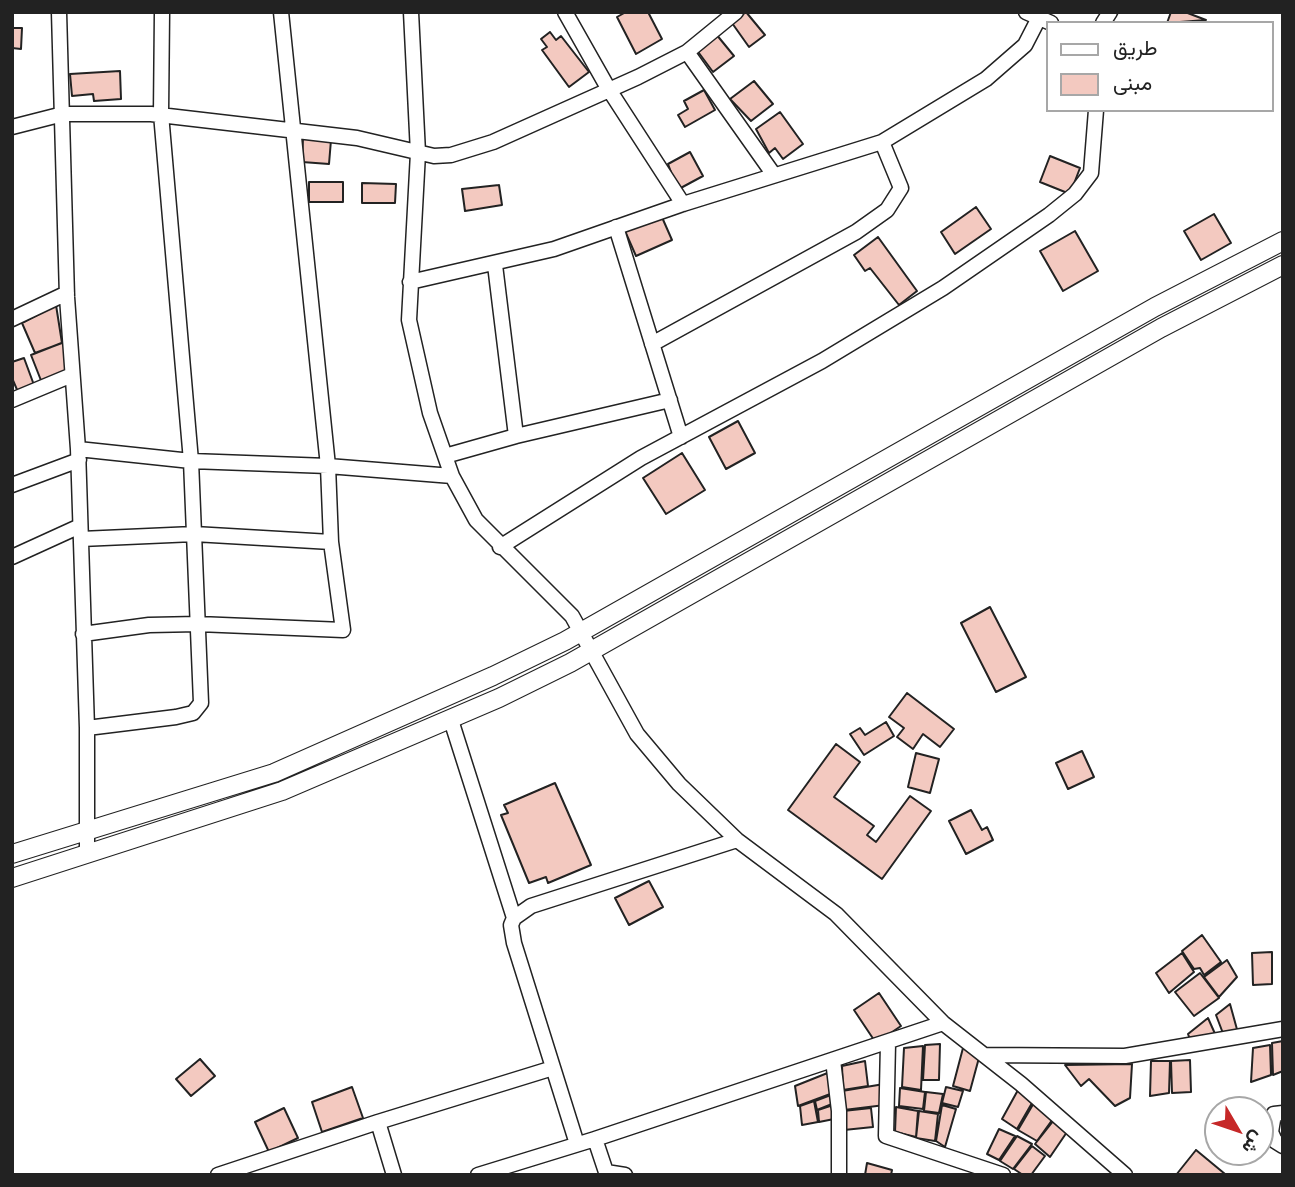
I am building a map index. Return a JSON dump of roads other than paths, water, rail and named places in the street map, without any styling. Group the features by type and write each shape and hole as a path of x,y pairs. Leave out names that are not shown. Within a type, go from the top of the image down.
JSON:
{"street":[{"path":"59,12 67,293 78,454 87,728 87,854"},
{"path":"87,728 150,722 198,709 202,696 191,461 161,114 162,12"},
{"path":"83,634 149,625 198,624 343,630 331,542 328,466 291,130 281,12"},
{"path":"411,12 418,153 410,320 417,362 445,456 452,477 476,520 500,547 553,594 581,632 637,734 679,784 737,840 836,914 943,1023 1125,1175"},
{"path":"565,12 608,88 683,204"},
{"path":"12,127 63,114 161,114 357,138 418,153 451,156 638,77 687,52 736,12"},
{"path":"410,282 495,265 882,142 986,79 1025,45 1040,16"},
{"path":"687,52 774,175"},
{"path":"500,547 641,458 822,361 943,288 1076,194 1091,173 1096,112"},
{"path":"652,344 856,232 887,210 901,188 882,142"},
{"path":"616,227 681,437"},
{"path":"12,854 274,773 421,709 581,632 1155,307 1283,240"},
{"path":"495,265 516,436"},
{"path":"12,878 282,791 451,720 591,651 1161,328 1283,265"},
{"path":"12,318 67,293"},
{"path":"12,400 72,374"},
{"path":"445,456 516,436 670,400"},
{"path":"12,485 78,454 328,466 452,477"},
{"path":"12,557 80,533 194,534 331,542"},
{"path":"451,720 514,918"},
{"path":"577,1144 514,943 511,925 514,918 531,905 737,840"},
{"path":"478,1175 595,1139 943,1023"},
{"path":"984,1055 1125,1056 1283,1029"},
{"path":"888,1043 886,1136 1003,1175"},
{"path":"833,1060 839,1111 839,1175"},
{"path":"218,1175 553,1068"},
{"path":"1283,1113 1274,1114 1271,1132 1275,1141 1283,1146"},
{"path":"378,1122 394,1175"},
{"path":"595,1139 607,1174 625,1175"},
{"path":"526,1159 528,1175"}]}
